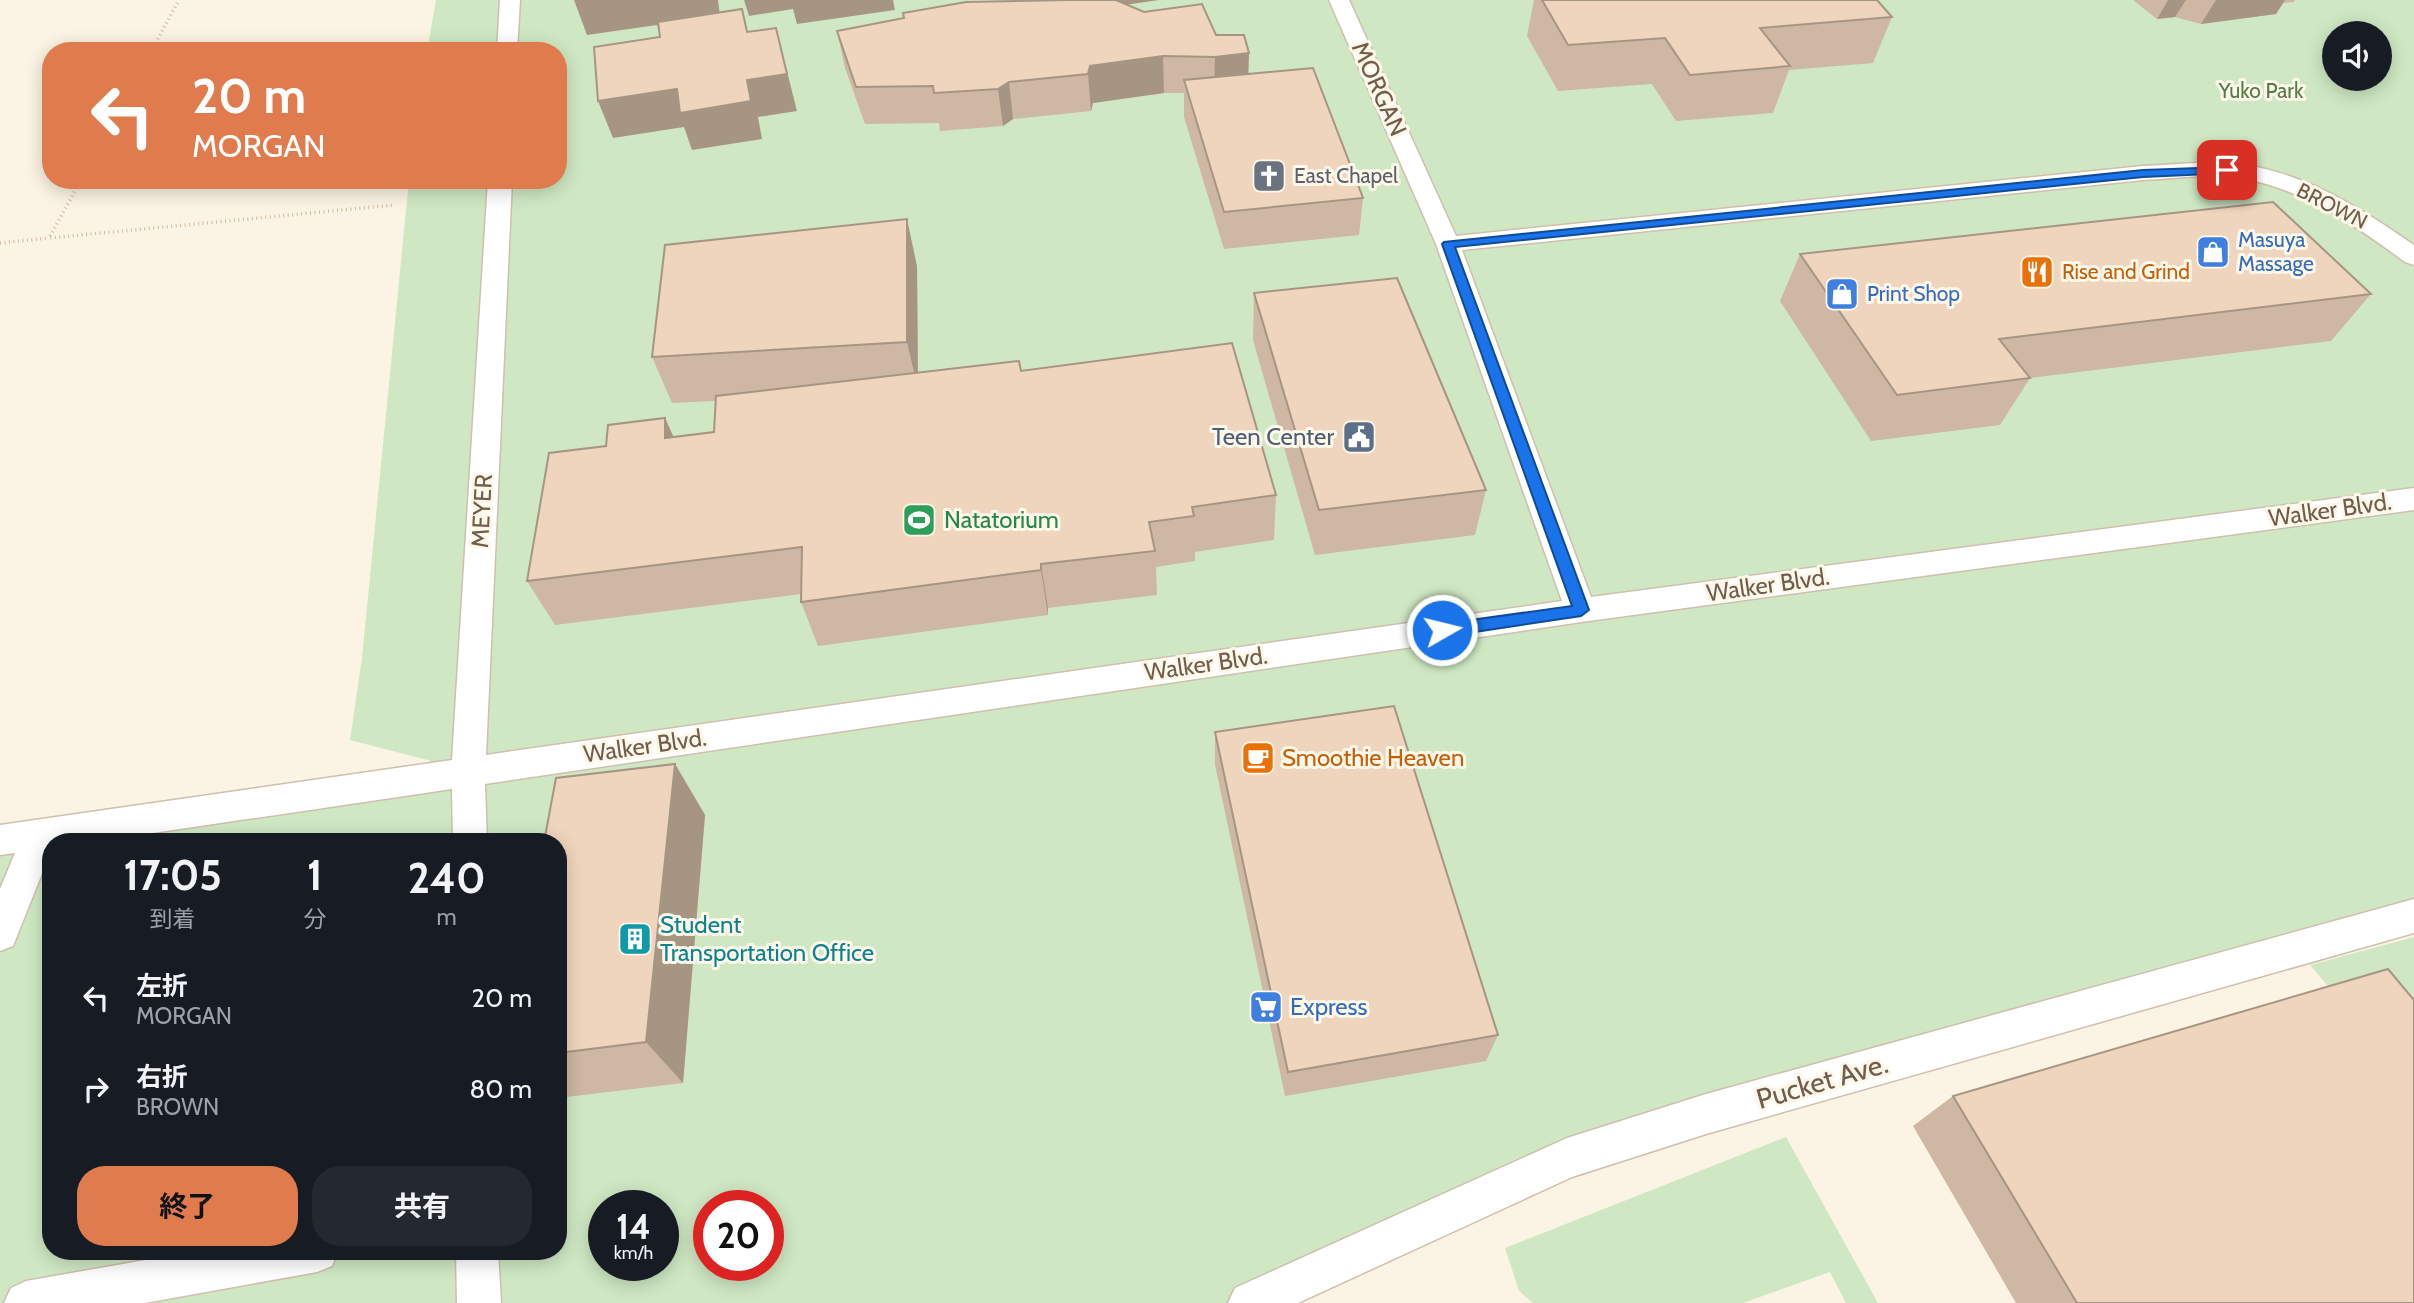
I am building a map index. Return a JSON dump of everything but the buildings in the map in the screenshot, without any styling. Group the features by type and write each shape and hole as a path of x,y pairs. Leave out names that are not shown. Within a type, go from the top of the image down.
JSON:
{"lane":[{"path":"508,42 510,0"},
{"name":"MORGAN","path":"1339,0 1448,244 1581,610"},
{"name":"BROWN","path":"1448,244 2143,173 2227,170 2263,175 2312,191 2367,222 2414,257"},
{"name":"MEYER","path":"470,833 468,771 500,189"},
{"name":"Walker Blvd.","path":"47,833 1581,610 2414,499"},
{"path":"0,934 40,834"},
{"name":"Walker Blvd.","path":"0,839 40,834"},
{"name":"Pucket Ave.","path":"1250,1303 1567,1158 1706,1114 2414,916"},
{"path":"26,1303 267,1260"},
{"path":"477,1260 479,1303"}],"path":[{"path":"156,42 179,0"},
{"path":"49,239 76,189"},
{"path":"0,243 394,205"}],"green space":[{"name":"Yuko Park","path":"436,0 2414,0 2414,932 2166,985 1515,1197 1285,1303 0,1303 0,839 466,770 350,740 362,658 408,189 567,189 567,42 429,42"},
{"path":"2414,937 2414,1086 2310,965"},
{"path":"1786,1137 1878,1303 1846,1303 1830,1272 1743,1303 1533,1303 1519,1291 1505,1248"}],"place":[{"name":"East Chapel","path":"1269,176"},
{"name":"Masuya Massage","path":"2213,252"},
{"name":"Rise and Grind","path":"2037,272"},
{"name":"Print Shop","path":"1842,294"},
{"name":"Teen Center","path":"1359,437"},
{"name":"Natatorium","path":"919,520"},
{"name":"Smoothie Heaven","path":"1258,758"},
{"name":"Student Transportation Office","path":"635,939"},
{"name":"Express","path":"1266,1007"}],"route":[{"path":"1442,630 1581,610 1448,244 2143,173 2227,170"}]}
